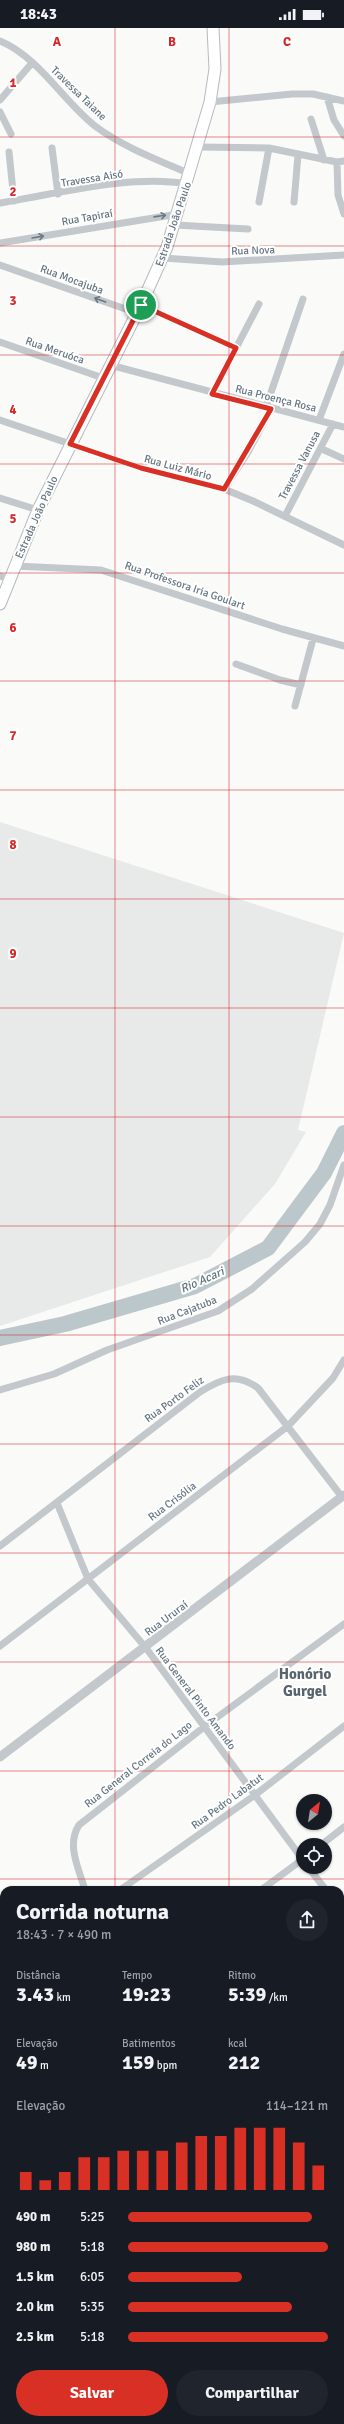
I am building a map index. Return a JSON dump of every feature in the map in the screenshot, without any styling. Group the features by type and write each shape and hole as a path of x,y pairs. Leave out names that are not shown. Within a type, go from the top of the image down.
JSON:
{"main road":[{"name":"Estrada João Paulo","path":"0,604 5,577 15,566 38,510 163,258 189,179 210,102 215,69 213,28"}],"street":[{"name":"Travessa Taiane","path":"0,41 9,45 48,77 95,126 134,150 189,179"},
{"path":"0,100 32,63"},
{"path":"210,102 292,94 327,97 344,101"},
{"path":"327,97 334,120 344,136"},
{"path":"0,112 11,134"},
{"path":"311,119 324,160"},
{"path":"198,147 269,148 298,155 340,162 338,195 344,214"},
{"path":"52,148 58,194"},
{"path":"259,202 269,148"},
{"path":"9,152 14,201"},
{"path":"294,202 298,155"},
{"name":"Travessa Aisó","path":"0,203 151,181 189,179"},
{"name":"Rua Tapiraí","path":"0,243 178,214"},
{"path":"175,225 248,229"},
{"name":"Rua Nova","path":"163,258 222,262 344,255"},
{"name":"Rua Mocajuba","path":"0,265 139,309 236,348"},
{"path":"224,489 268,408 303,299"},
{"path":"212,394 259,304"},
{"name":"Rua Meruóca","path":"0,342 103,378"},
{"path":"318,420 344,354"},
{"name":"Rua Proença Rosa","path":"110,365 212,394 344,427"},
{"name":"Rua Luiz Mário","path":"0,420 141,468 224,489 344,545"},
{"name":"Travessa Vanusa","path":"284,516 322,449 333,424"},
{"path":"322,449 344,459"},
{"path":"0,498 38,510"},
{"name":"Rua Professora Iria Goulart","path":"15,566 101,570 313,639 344,646"},
{"path":"295,706 313,639"},
{"path":"236,664 280,680 301,685"},
{"name":"Rua Cajatuba","path":"0,1390 54,1374 107,1350 168,1330 224,1307 252,1289 305,1242 320,1224 341,1185 344,1165"},
{"name":"Rua Crisólia","path":"0,1646 288,1426 333,1378 344,1360"},
{"name":"Rua Porto Feliz","path":"0,1546 200,1392 227,1379 244,1379 258,1388 343,1497"},
{"name":"Rua Ururaí","path":"0,1757 146,1648 343,1497"},
{"name":"Rua General Pinto Amando","path":"57,1503 88,1579 146,1648 296,1850"},
{"name":"Rua General Correia do Lago","path":"84,1886 73,1845 74,1833 79,1825 204,1727 344,1624"},
{"name":"Rua Pedro Labatut","path":"126,1886 255,1795 344,1726"},
{"path":"330,1838 344,1827"},
{"path":"266,1886 296,1864"},
{"path":"313,1874 323,1886"}],"shaded area":[{"path":"0,822 344,933 298,1130 306,1132 275,1184 210,1257 0,1326"}],"waterway":[{"name":"Rio Acari","path":"0,1338 65,1324 195,1286 268,1248 324,1173 344,1133"}],"district":[{"name":"Honório Gurgel","path":"305,1682"}],"route":[{"path":"141,305 236,348 212,394 271,409 248,452 224,489 116,461 70,444 141,305"}]}
